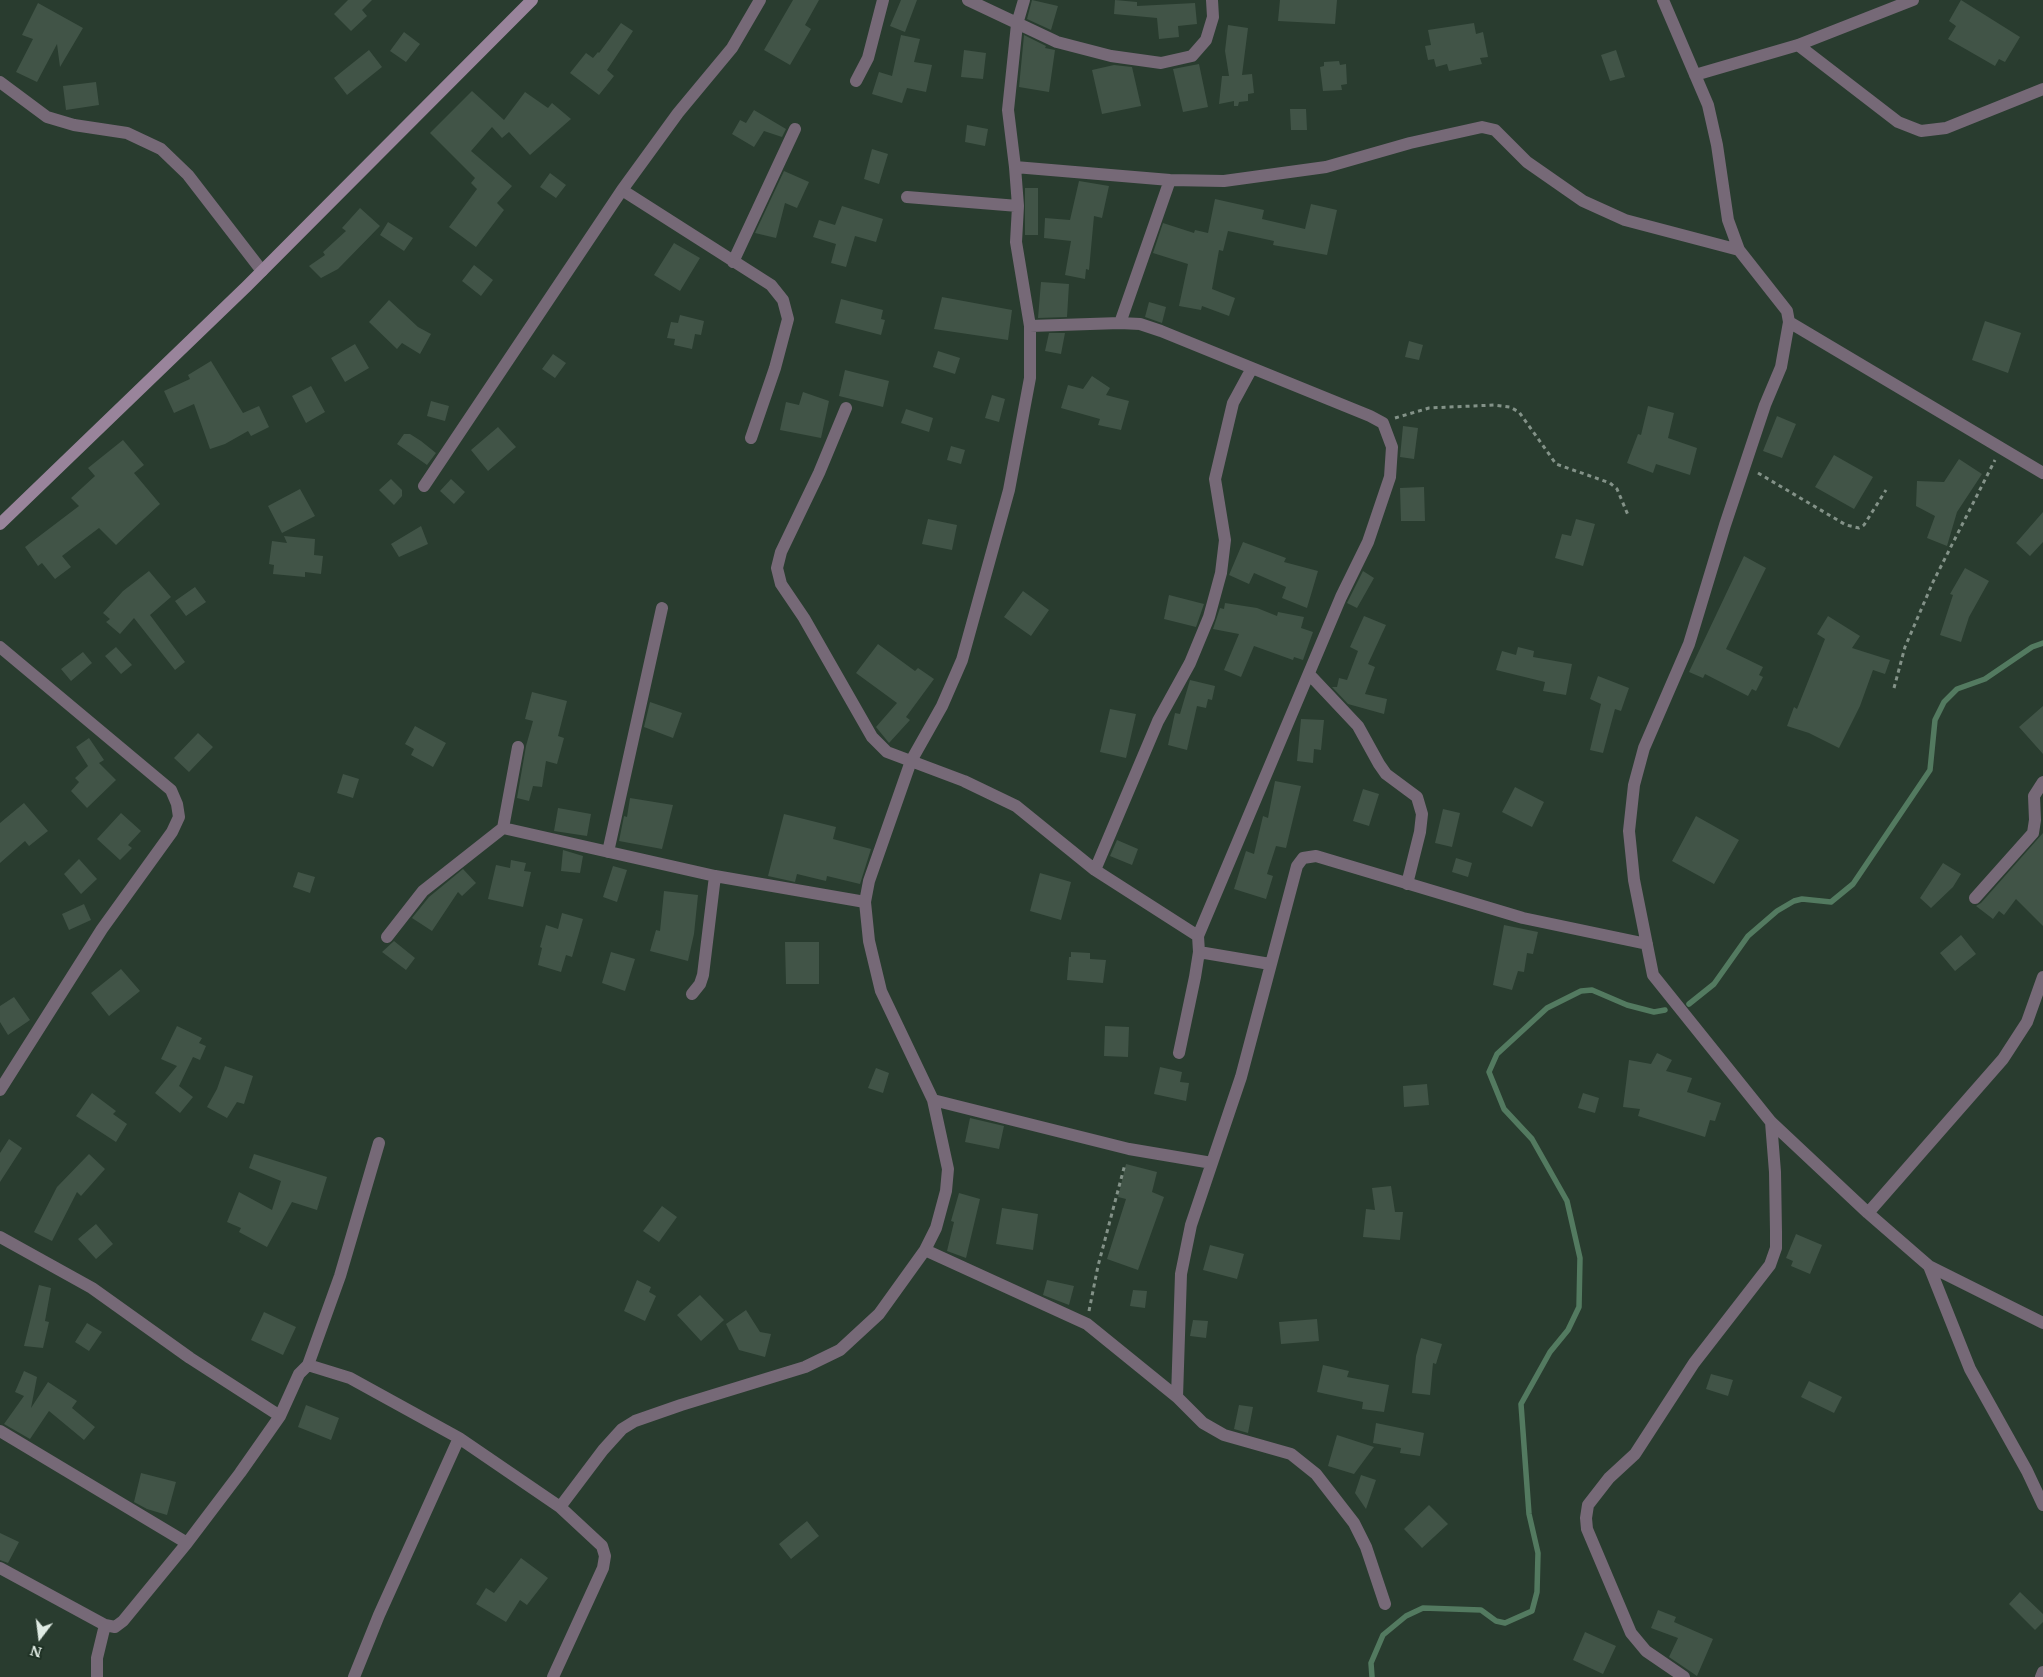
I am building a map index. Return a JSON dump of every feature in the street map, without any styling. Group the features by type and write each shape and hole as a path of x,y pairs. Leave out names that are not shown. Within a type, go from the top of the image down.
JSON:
{"street":[{"path":"0,524 262,270 532,0"},
{"path":"424,486 622,190 678,113 732,48 760,0"},
{"path":"856,81 868,58 883,0"},
{"path":"968,0 1057,42 1111,56 1161,63 1192,56 1206,40 1213,17 1212,0"},
{"path":"560,1507 622,1429 635,1421 681,1404 805,1367 840,1350 879,1314 925,1250 938,1218 946,1190 948,1169 933,1100 881,991 868,941 865,902 869,881 911,761 942,706 962,660 1009,490 1030,378 1030,326 1016,242 1018,206 1008,110 1017,24 1024,0"},
{"path":"1663,0 1708,105 1717,145 1728,220 1739,250 1787,311 1789,322 1781,367 1745,465 1689,644 1644,748 1634,785 1629,831 1634,880 1653,975 1771,1122 1868,1214 1929,1266 2043,1322"},
{"path":"1696,74 1798,46 1912,0"},
{"path":"1798,46 1898,122 1921,131 1946,128 2043,89"},
{"path":"0,82 47,116 74,125 127,133 161,149 188,175 262,270"},
{"path":"1015,167 1170,180 1224,181 1326,167 1410,143 1482,127 1495,130 1527,162 1583,201 1625,220 1739,250"},
{"path":"733,262 796,129"},
{"path":"1120,323 1170,180"},
{"path":"622,190 771,285 784,300 788,319 775,368 751,438"},
{"path":"907,197 1018,206"},
{"path":"1789,322 2043,473"},
{"path":"1030,326 1120,323 1140,324 1161,331 1383,423 1392,447 1390,477 1368,542 1341,597 1198,936 1199,952 1180,1053"},
{"path":"1095,870 1158,721 1190,663 1209,617 1221,573 1225,540 1216,479 1233,403 1252,368"},
{"path":"846,408 820,473 781,552 777,568 781,584 804,618 872,736 887,752 964,781 1016,806 1095,870 1198,936"},
{"path":"608,852 662,608"},
{"path":"0,648 171,790 177,804 179,816 172,832 92,944 0,1090"},
{"path":"1309,674 1358,726 1386,774 1417,797 1422,814 1407,884"},
{"path":"387,937 423,890 502,828 518,747"},
{"path":"1975,898 2033,833 2035,820 2034,796 2043,782"},
{"path":"502,828 715,876 865,902"},
{"path":"1177,1397 1181,1274 1191,1225 1240,1077 1297,866 1303,858 1316,856 1524,918 1647,944"},
{"path":"692,994 700,984 703,975 715,876"},
{"path":"1199,952 1270,964"},
{"path":"1868,1214 2003,1059 2027,1022 2043,977"},
{"path":"933,1100 1129,1149 1212,1163"},
{"path":"1684,1677 1646,1651 1631,1633 1587,1529 1586,1518 1588,1506 1609,1478 1635,1454 1694,1362 1770,1265 1776,1248 1775,1172 1771,1122"},
{"path":"0,1568 105,1625 115,1627 123,1621 187,1543 280,1416 299,1374 308,1365 340,1276 379,1142"},
{"path":"0,1237 92,1288 190,1358 280,1416"},
{"path":"925,1250 1087,1324 1177,1397 1203,1423 1224,1435 1292,1454 1316,1474 1354,1523 1366,1547 1385,1604"},
{"path":"1929,1266 1970,1368 2027,1471 2043,1505"},
{"path":"308,1365 350,1378 459,1438 560,1507 602,1546 604,1556 603,1568 553,1677"},
{"path":"0,1431 187,1543"},
{"path":"354,1677 379,1615 459,1438"},
{"path":"97,1677 97,1658 105,1625"},
{"path":"2042,1677 2043,1672"}],"path":[{"path":"1383,423 1403,414 1429,408 1494,405 1510,407 1519,412 1556,464 1610,483 1617,489 1628,514"},
{"path":"1894,688 1905,647 1933,582 2000,448"},
{"path":"1745,465 1853,527 1859,528 1864,525 1886,490"},
{"path":"1087,1324 1098,1266 1129,1149"}],"building":[{"path":"348,0 372,0 362,10 367,16 351,31 334,14"},
{"path":"793,0 819,0 805,25 811,29 790,65 764,50"},
{"path":"901,0 917,0 905,32 890,26"},
{"path":"1032,0 1058,6 1051,30 1027,19"},
{"path":"1115,0 1137,2 1137,6 1195,3 1197,24 1178,26 1179,37 1159,39 1157,18 1114,14"},
{"path":"1280,0 1337,0 1335,24 1278,21"},
{"path":"1961,0 2020,37 2005,62 1999,59 1995,66 1948,39 1956,26 1949,21"},
{"path":"38,3 83,28 60,67 57,44 37,82 16,72 33,39 22,35"},
{"path":"621,23 633,31 607,70 614,76 599,95 570,73 586,53 593,58 599,53"},
{"path":"1474,23 1476,34 1483,32 1488,57 1480,58 1482,64 1449,71 1447,64 1436,67 1434,59 1428,60 1425,46 1431,45 1428,30"},
{"path":"1228,25 1248,28 1242,75 1252,74 1254,93 1248,94 1248,101 1239,102 1238,106 1234,106 1234,101 1219,104 1222,76 1229,76 1225,51"},
{"path":"404,32 420,44 406,62 390,51"},
{"path":"901,35 920,39 914,62 932,65 926,92 907,88 902,103 872,94 879,72 892,76"},
{"path":"1024,35 1046,46 1045,48 1055,50 1049,92 1019,87"},
{"path":"369,50 382,67 347,95 334,78"},
{"path":"964,50 986,53 983,79 961,77"},
{"path":"1616,50 1625,77 1610,81 1601,55"},
{"path":"1339,61 1340,65 1346,64 1347,84 1341,85 1342,90 1323,91 1320,67 1324,66 1324,62"},
{"path":"1199,64 1208,107 1183,112 1173,69"},
{"path":"1114,65 1132,67 1141,106 1102,114 1092,70"},
{"path":"96,82 99,105 66,110 63,86"},
{"path":"472,91 504,120 525,92 548,108 552,103 571,119 530,155 509,132 502,138 492,127 471,151 512,186 497,203 504,210 476,247 449,227 477,189 471,183 475,178 430,133"},
{"path":"1290,109 1306,109 1307,130 1291,130"},
{"path":"754,110 786,129 782,137 764,131 754,147 732,134 740,120 746,123"},
{"path":"967,125 988,129 985,146 965,142"},
{"path":"872,149 888,154 879,184 864,179"},
{"path":"784,171 809,182 797,208 785,203 776,238 755,233"},
{"path":"550,173 566,185 556,198 540,187"},
{"path":"1079,181 1109,186 1102,218 1094,216 1089,270 1086,269 1085,279 1065,275 1071,241 1044,238 1045,218 1070,220"},
{"path":"1025,188 1038,188 1038,235 1025,235"},
{"path":"1215,199 1264,210 1262,219 1305,229 1311,204 1337,210 1327,255 1273,245 1274,241 1228,231 1223,251 1219,250 1212,289 1235,298 1229,316 1202,306 1201,310 1179,306 1188,264 1153,253 1163,223 1194,233 1195,230 1208,233"},
{"path":"842,206 883,219 876,242 855,236 846,267 831,263 836,244 813,237 819,220 835,225"},
{"path":"360,208 380,226 338,269 321,278 309,266 325,255 323,252 346,231 342,228"},
{"path":"388,222 413,238 404,251 380,235"},
{"path":"674,243 700,258 680,291 654,275"},
{"path":"474,265 493,280 481,296 462,281"},
{"path":"1041,282 1069,284 1067,317 1038,318"},
{"path":"942,297 1012,310 1008,340 934,329"},
{"path":"841,299 883,310 881,319 885,320 881,335 835,323"},
{"path":"389,300 418,327 431,334 420,354 402,343 397,349 369,322"},
{"path":"1149,302 1166,307 1162,323 1145,317"},
{"path":"680,315 704,321 701,335 695,334 692,349 674,345 675,339 667,338 671,322 678,323"},
{"path":"1985,321 2021,333 2008,373 1972,360"},
{"path":"1049,333 1065,333 1061,354 1045,351"},
{"path":"1409,341 1423,345 1419,360 1405,357"},
{"path":"355,344 369,368 345,382 331,358"},
{"path":"938,351 960,358 955,374 933,367"},
{"path":"553,354 566,363 555,378 542,369"},
{"path":"211,361 243,413 259,406 269,427 251,436 248,431 225,444 210,449 194,404 174,413 164,391 190,379 188,375"},
{"path":"845,370 889,381 883,407 839,396"},
{"path":"1092,376 1110,388 1106,395 1129,401 1121,430 1098,425 1100,419 1061,408 1068,385 1083,389"},
{"path":"311,386 325,412 306,423 292,396"},
{"path":"803,392 829,401 821,438 780,430 786,402 799,405"},
{"path":"992,395 1005,399 999,422 985,418"},
{"path":"431,401 449,406 445,421 427,416"},
{"path":"1648,406 1674,413 1668,438 1697,448 1690,475 1656,464 1653,473 1627,463 1638,434 1641,435"},
{"path":"906,409 933,418 929,432 901,423"},
{"path":"1777,416 1796,424 1782,458 1763,451"},
{"path":"1403,426 1418,428 1414,459 1400,457"},
{"path":"498,427 516,447 488,471 471,450"},
{"path":"404,434 410,434 436,453 427,465 397,444"},
{"path":"123,440 144,465 134,473 160,504 116,545 99,528 62,556 71,567 55,579 42,563 38,566 25,547 79,506 71,498 95,476 88,468"},
{"path":"951,446 965,450 961,464 947,460"},
{"path":"1834,455 1873,477 1854,509 1815,487"},
{"path":"1959,459 1982,474 1957,512 1947,546 1927,538 1935,516 1916,506 1917,481 1944,482"},
{"path":"391,479 402,490 402,496 394,505 379,490"},
{"path":"451,479 465,492 454,504 440,491"},
{"path":"1424,487 1425,521 1401,521 1400,488"},
{"path":"300,489 315,516 282,533 268,506"},
{"path":"2043,512 2043,542 2030,556 2016,543"},
{"path":"928,519 957,525 952,550 922,544"},
{"path":"1576,519 1595,524 1583,566 1555,558 1562,534 1571,536"},
{"path":"421,526 428,544 399,557 391,544"},
{"path":"284,536 315,539 314,555 323,556 321,574 305,572 305,577 273,574 274,565 269,564 272,541 287,543"},
{"path":"1243,542 1286,558 1284,562 1318,571 1307,608 1282,598 1286,587 1254,573 1249,584 1229,575"},
{"path":"1744,556 1766,568 1726,649 1763,667 1759,675 1763,677 1756,691 1752,689 1748,696 1705,674 1703,678 1689,672"},
{"path":"1965,568 1989,581 1969,617 1961,642 1940,635 1953,595 1950,594"},
{"path":"149,571 171,597 150,615 185,662 175,670 134,618 120,634 106,622 110,619 103,613 123,591"},
{"path":"1363,571 1374,578 1357,608 1347,603"},
{"path":"195,587 206,602 186,616 175,601"},
{"path":"1023,591 1049,610 1031,636 1004,617"},
{"path":"1169,595 1204,604 1196,627 1164,619"},
{"path":"1225,603 1257,608 1277,616 1278,612 1304,617 1301,628 1313,632 1303,660 1294,657 1293,660 1254,646 1241,677 1224,670 1239,634 1213,629 1220,608 1224,609"},
{"path":"1364,616 1386,625 1368,664 1375,667 1365,694 1387,699 1384,714 1348,704 1332,687 1337,687 1339,678 1347,680 1358,651 1350,647"},
{"path":"1828,616 1860,636 1852,648 1890,660 1885,674 1873,670 1860,706 1839,748 1809,733 1787,726 1794,707 1797,709 1825,639 1817,634"},
{"path":"878,644 915,671 918,668 934,679 906,717 910,720 889,743 876,727 897,703 856,673"},
{"path":"116,647 132,665 121,674 105,656"},
{"path":"1518,647 1534,651 1533,657 1572,664 1566,695 1543,691 1545,682 1496,670 1502,651 1516,655"},
{"path":"83,652 92,663 71,681 61,669"},
{"path":"1598,676 1629,688 1621,711 1615,709 1603,753 1590,750 1601,704 1590,699"},
{"path":"1190,680 1215,686 1212,700 1208,699 1206,708 1197,706 1187,750 1168,745 1175,713 1180,714"},
{"path":"532,692 567,701 558,736 564,738 557,764 546,761 542,787 533,786 529,801 517,798 526,746 533,721 525,719"},
{"path":"650,702 682,713 673,738 644,727"},
{"path":"2043,706 2043,754 2019,727"},
{"path":"1110,709 1136,714 1126,758 1100,752"},
{"path":"1301,719 1324,720 1321,750 1314,749 1313,763 1297,761"},
{"path":"415,726 446,743 433,767 411,755 414,749 405,744"},
{"path":"198,733 213,747 189,772 174,758"},
{"path":"89,738 104,760 99,763 116,780 87,808 71,791 79,782 75,778 88,766 76,747"},
{"path":"343,774 359,779 353,798 337,793"},
{"path":"1275,781 1301,786 1286,848 1276,846 1267,874 1273,876 1266,899 1234,889 1246,851 1254,854 1263,816 1268,818"},
{"path":"1515,787 1544,802 1532,827 1502,812"},
{"path":"1363,789 1379,794 1369,826 1353,821"},
{"path":"630,798 673,805 662,849 619,841 624,816 627,817"},
{"path":"24,803 48,831 29,846 25,841 0,863 0,823"},
{"path":"558,808 591,814 587,836 554,831"},
{"path":"1443,809 1460,813 1452,847 1435,843"},
{"path":"121,813 141,831 128,845 132,848 120,860 97,839"},
{"path":"784,814 836,827 833,839 871,849 860,884 827,876 826,881 797,874 795,882 768,876"},
{"path":"1696,816 1739,840 1714,884 1672,861"},
{"path":"2043,833 2043,926 2016,899 2004,915 1999,911 1993,919 1976,906 1981,903"},
{"path":"1117,840 1138,849 1132,865 1110,856"},
{"path":"563,850 583,856 580,873 561,871"},
{"path":"1456,858 1472,863 1468,877 1452,872"},
{"path":"79,859 97,879 81,894 64,874"},
{"path":"511,860 526,863 524,871 531,872 523,907 488,899 496,865 510,868"},
{"path":"1943,863 1961,874 1953,887 1931,908 1920,898"},
{"path":"613,866 627,870 617,902 603,897"},
{"path":"463,869 476,883 462,896 458,892 432,931 412,918 429,897"},
{"path":"298,872 315,877 310,893 293,887"},
{"path":"1040,873 1071,882 1061,920 1030,911"},
{"path":"664,891 698,895 694,934 688,961 650,951 656,930 660,931"},
{"path":"84,904 91,920 69,930 62,914"},
{"path":"562,913 583,919 572,957 566,955 561,972 538,965 542,948 540,947 546,925 558,929"},
{"path":"1504,925 1538,932 1533,954 1527,953 1524,972 1518,971 1512,990 1493,985"},
{"path":"1961,935 1976,954 1955,971 1940,953"},
{"path":"394,941 415,958 406,970 382,952"},
{"path":"785,942 819,942 819,984 786,984"},
{"path":"611,952 635,959 625,991 602,983"},
{"path":"1071,952 1090,953 1090,959 1106,960 1103,983 1067,980"},
{"path":"121,969 140,991 109,1016 91,993"},
{"path":"14,997 30,1020 8,1035 0,1022 0,1006"},
{"path":"177,1026 202,1038 199,1043 206,1046 200,1060 193,1057 179,1086 193,1097 180,1113 155,1093 177,1066 161,1059"},
{"path":"1105,1026 1129,1027 1128,1057 1104,1056"},
{"path":"1657,1053 1672,1060 1666,1071 1692,1078 1687,1092 1721,1103 1715,1121 1710,1120 1705,1137 1638,1116 1640,1109 1623,1107 1629,1060 1651,1064"},
{"path":"225,1066 253,1076 244,1104 237,1102 227,1118 207,1107 217,1089"},
{"path":"1160,1067 1182,1072 1180,1082 1189,1083 1186,1101 1154,1094"},
{"path":"876,1068 889,1073 883,1093 868,1088"},
{"path":"1427,1084 1429,1105 1404,1107 1403,1086"},
{"path":"92,1093 116,1111 113,1114 127,1124 116,1142 76,1116"},
{"path":"1583,1093 1599,1098 1595,1113 1578,1108"},
{"path":"970,1118 1004,1126 999,1149 965,1142"},
{"path":"9,1139 22,1148 0,1182 0,1153"},
{"path":"89,1154 105,1169 81,1196 77,1192 52,1241 34,1232 57,1187"},
{"path":"254,1154 327,1177 317,1210 292,1202 267,1247 239,1232 241,1228 227,1222 239,1192 272,1210 281,1181 249,1168"},
{"path":"1126,1164 1157,1172 1152,1192 1164,1197 1138,1270 1107,1259 1126,1199 1118,1197"},
{"path":"1391,1186 1395,1212 1403,1212 1400,1240 1363,1237 1366,1209 1375,1210 1372,1188"},
{"path":"959,1193 980,1199 966,1258 947,1251 954,1222 951,1221"},
{"path":"662,1206 677,1217 659,1242 643,1231"},
{"path":"1002,1208 1038,1214 1033,1250 996,1244"},
{"path":"96,1224 113,1244 96,1259 78,1239"},
{"path":"1796,1234 1822,1245 1810,1274 1791,1266 1793,1261 1786,1258"},
{"path":"1210,1245 1244,1254 1237,1279 1203,1270"},
{"path":"637,1280 651,1287 649,1292 656,1296 645,1321 624,1311"},
{"path":"1047,1280 1074,1286 1069,1305 1043,1295"},
{"path":"39,1285 51,1288 45,1321 49,1322 43,1348 24,1346"},
{"path":"1133,1290 1147,1291 1145,1308 1130,1306"},
{"path":"700,1295 724,1320 701,1341 677,1315"},
{"path":"746,1310 760,1332 771,1334 765,1357 739,1350 726,1324"},
{"path":"264,1312 296,1327 283,1355 251,1340"},
{"path":"1317,1319 1319,1341 1281,1344 1279,1322"},
{"path":"1193,1320 1208,1321 1206,1338 1190,1336"},
{"path":"87,1323 102,1332 89,1351 75,1342"},
{"path":"1421,1338 1442,1344 1436,1364 1433,1363 1430,1395 1412,1393 1416,1356"},
{"path":"1323,1365 1349,1371 1347,1377 1389,1385 1384,1412 1362,1409 1363,1402 1317,1392"},
{"path":"24,1371 37,1377 31,1408 48,1382 77,1401 72,1408 95,1427 84,1440 49,1411 30,1439 4,1424 24,1396 15,1392"},
{"path":"1711,1374 1733,1380 1728,1396 1706,1389"},
{"path":"1809,1381 1842,1397 1834,1413 1801,1397"},
{"path":"306,1405 339,1418 331,1440 298,1427"},
{"path":"1239,1405 1253,1407 1248,1433 1234,1429"},
{"path":"1376,1423 1424,1433 1420,1456 1400,1453 1401,1448 1373,1443"},
{"path":"1337,1435 1374,1447 1354,1474 1328,1466"},
{"path":"141,1473 176,1482 167,1515 147,1509 134,1502"},
{"path":"1361,1475 1376,1480 1366,1509 1355,1493"},
{"path":"1429,1505 1448,1524 1422,1548 1404,1529"},
{"path":"807,1521 819,1536 791,1559 779,1544"},
{"path":"0,1533 19,1542 8,1563 0,1560"},
{"path":"521,1558 548,1578 527,1605 520,1600 506,1622 476,1604 486,1588 494,1593"},
{"path":"2020,1592 2043,1614 2043,1622 2035,1630 2009,1604"},
{"path":"1658,1610 1676,1617 1674,1622 1713,1639 1697,1676 1669,1657 1678,1638 1651,1628"},
{"path":"1585,1632 1616,1646 1603,1674 1573,1660"}],"waterway":[{"path":"1689,1004 1714,984 1748,936 1777,911 1794,901 1802,899 1831,902 1853,884 1930,770 1935,720 1944,702 1957,689 1985,679 2032,647 2043,643"},
{"path":"1372,1677 1371,1663 1383,1635 1406,1616 1423,1608 1481,1610 1496,1621 1505,1623 1532,1611 1537,1592 1538,1553 1529,1514 1521,1404 1550,1352 1568,1330 1579,1307 1580,1258 1567,1201 1532,1139 1504,1109 1489,1072 1497,1054 1547,1008 1581,991 1592,990 1627,1005 1654,1012 1665,1010"}]}
